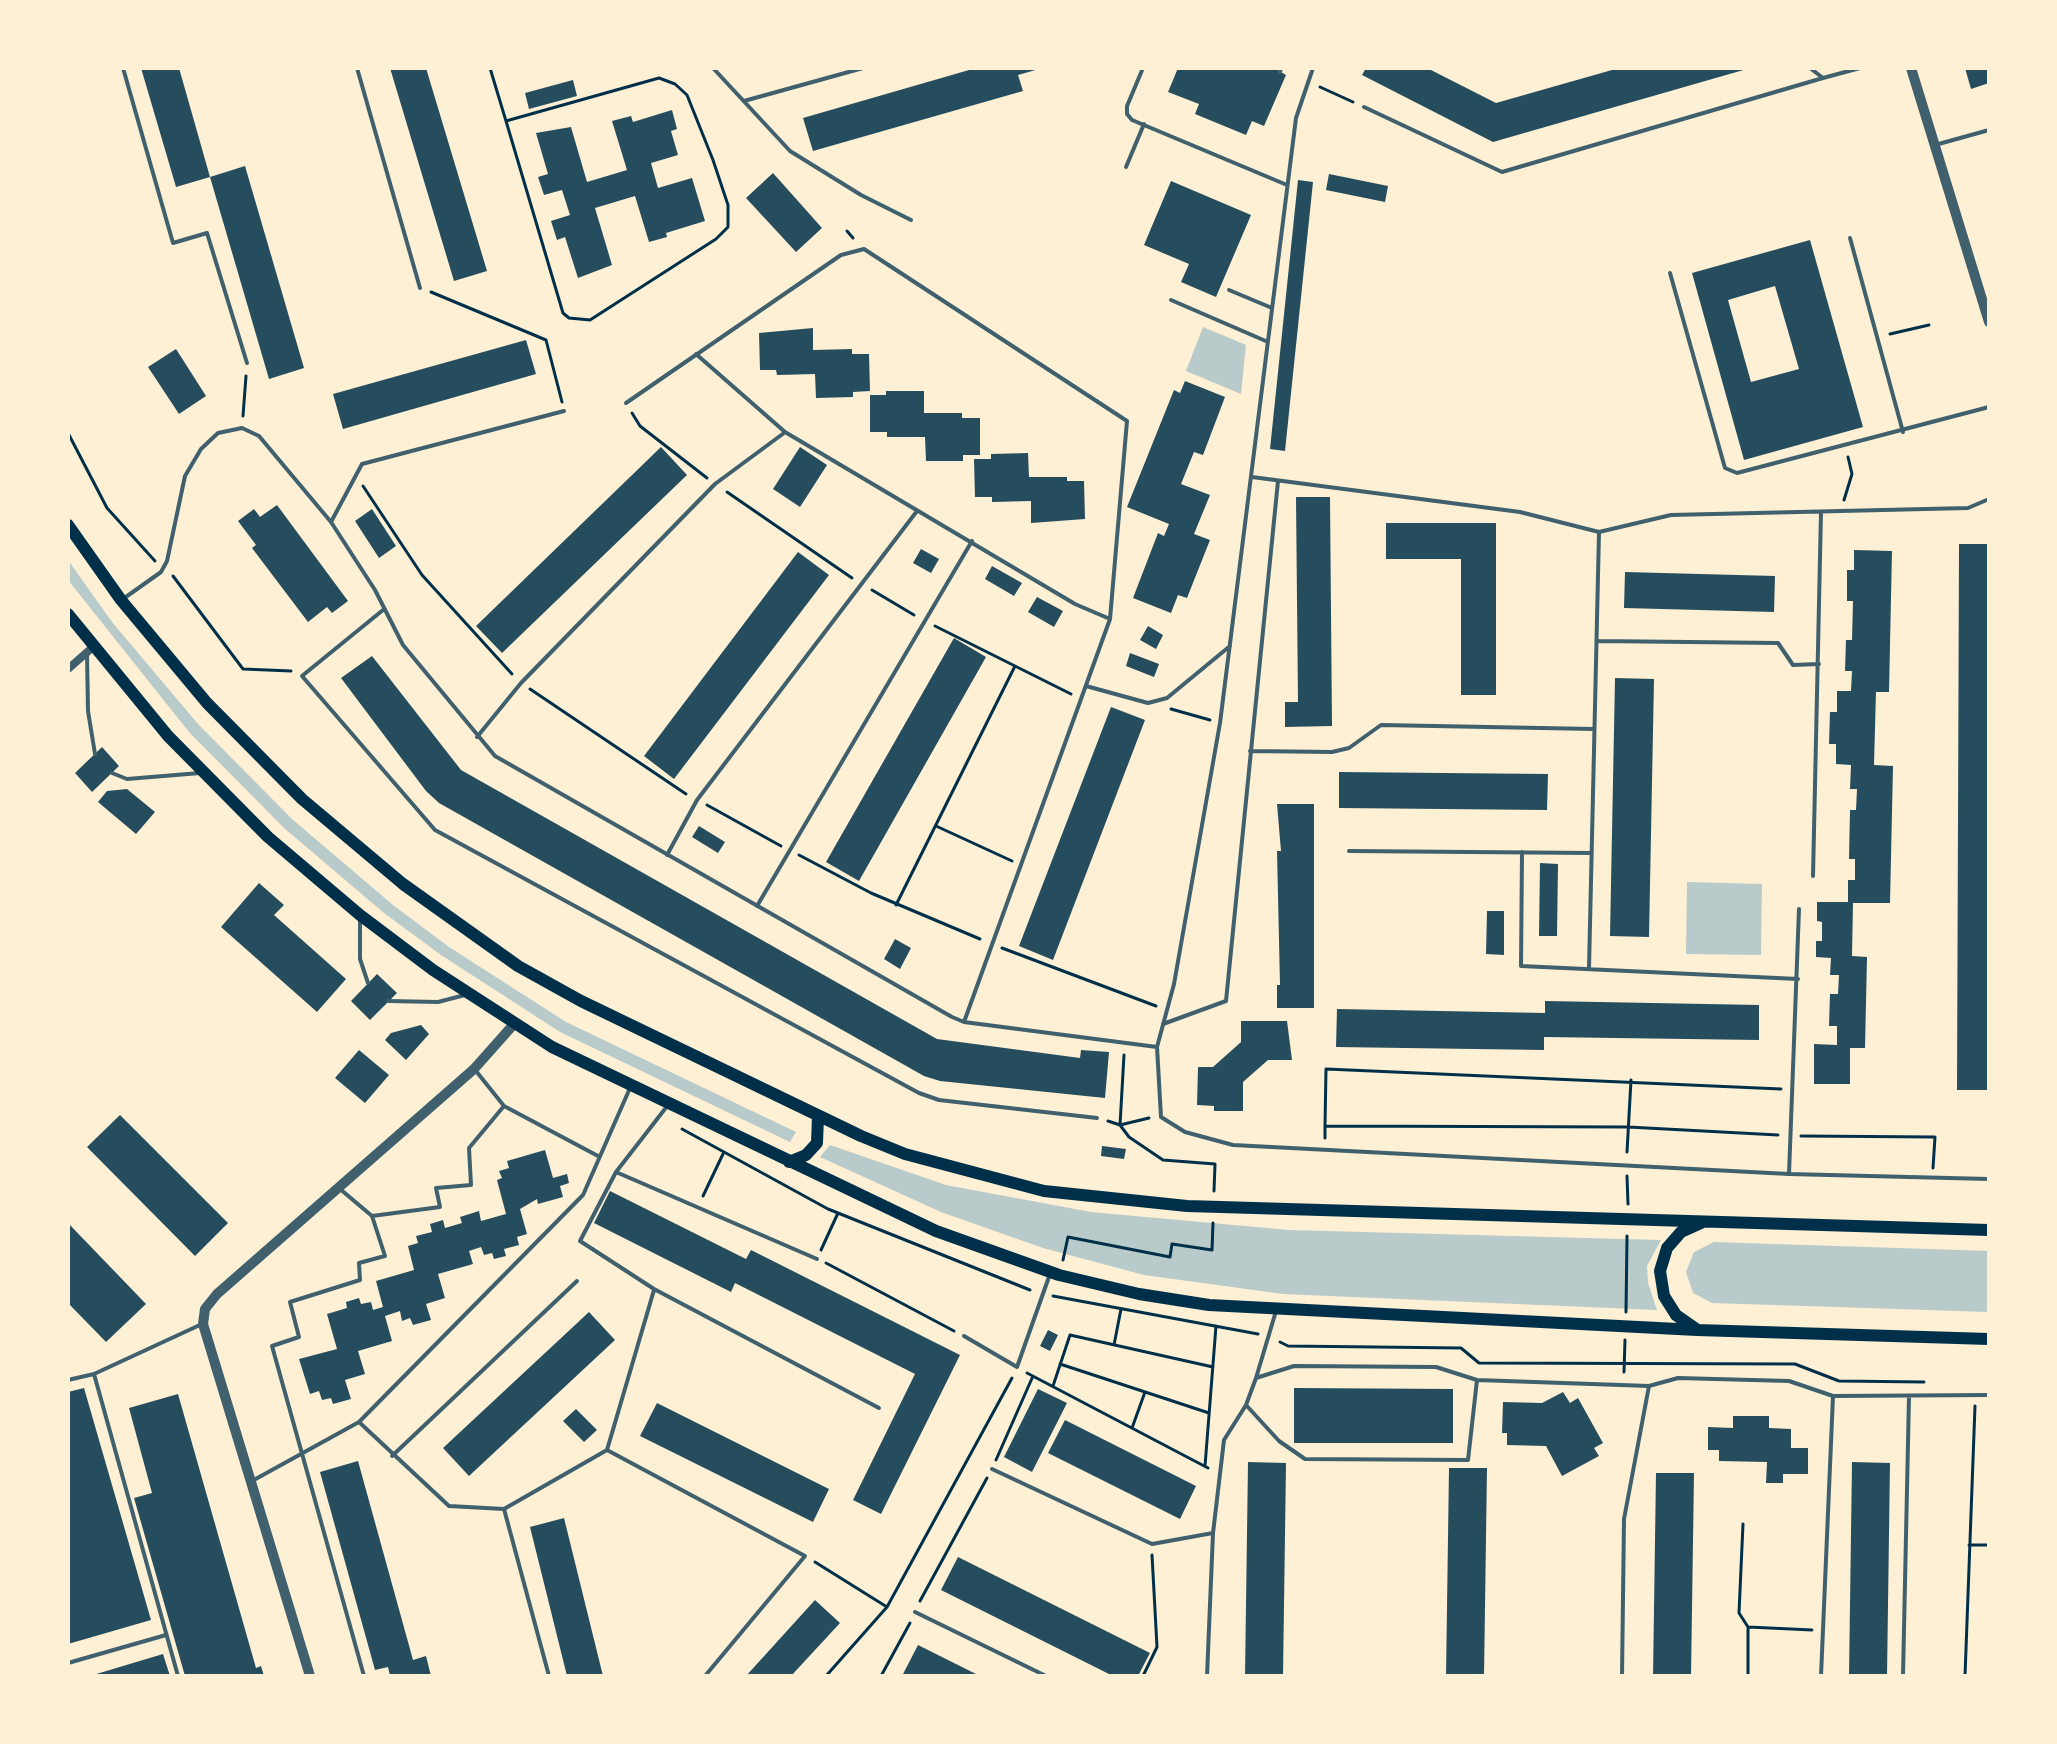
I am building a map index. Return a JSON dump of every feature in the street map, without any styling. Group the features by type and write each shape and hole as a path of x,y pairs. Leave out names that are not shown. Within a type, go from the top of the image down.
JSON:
{"main road":[{"path":"68,525 121,600 207,703 351,843 518,966 581,1001 861,1136 951,1168 1091,1198 1187,1206 1989,1230"},
{"path":"68,614 90,649 203,773 268,837 360,915 469,994 552,1047 631,1085 666,1110 789,1162 936,1231 1051,1272 1139,1294 1276,1311 1697,1330 1989,1339"},
{"path":"789,1162 806,1155 817,1143 818,1116"},
{"path":"1697,1330 1676,1315 1664,1296 1660,1271 1667,1248 1681,1232 1706,1221"}],"street":[{"path":"1911,68 1989,322"},
{"path":"68,669 90,649"},
{"path":"310,1676 203,1324 205,1309 217,1294 474,1069 514,1024"}],"lane":[{"path":"123,68 173,243 207,233 247,363"},
{"path":"357,68 420,288"},
{"path":"713,68 790,151 861,195 911,220"},
{"path":"744,101 863,68"},
{"path":"1143,68 1127,114 1287,185"},
{"path":"1312,68 1296,118 1220,723 1167,1011 1157,1047 1161,1117 1185,1132 1233,1145 1627,1163 1789,1174 1989,1179"},
{"path":"1810,68 1823,78"},
{"path":"1364,107 1502,172 1860,68"},
{"path":"1126,167 1144,124"},
{"path":"1933,146 1989,130"},
{"path":"1850,238 1903,432"},
{"path":"626,403 841,255 864,249 1127,421 1110,619 964,1022"},
{"path":"1670,273 1725,468 1737,473 1989,407"},
{"path":"1229,290 1272,308"},
{"path":"1171,300 1268,342"},
{"path":"696,354 785,432 1075,604 1110,619"},
{"path":"331,522 362,464 564,411"},
{"path":"121,600 161,572 167,561 185,476 201,449 218,433 242,428 259,436 331,522 375,590 403,645 495,756 964,1022 1157,1047"},
{"path":"477,737 521,683 715,484 785,432"},
{"path":"1252,477 1520,512 1599,532 1671,515 1968,508 1989,499"},
{"path":"1163,1024 1226,1001 1278,481"},
{"path":"667,855 697,800 918,511"},
{"path":"1813,876 1821,512"},
{"path":"1589,968 1599,532"},
{"path":"757,906 972,541"},
{"path":"383,610 302,676 435,830 919,1093 939,1100 1097,1118"},
{"path":"1598,641 1778,643 1793,665 1819,664"},
{"path":"1086,686 1148,703 1167,698 1185,687 1230,646"},
{"path":"90,649 88,711 95,754"},
{"path":"1250,751 1332,752 1349,748 1381,725 1594,729"},
{"path":"112,773 127,779 203,773"},
{"path":"1349,851 1592,853"},
{"path":"1522,852 1521,966 1798,979"},
{"path":"1789,1174 1799,909"},
{"path":"360,915 360,959 368,983"},
{"path":"388,1001 438,1002 469,994"},
{"path":"474,1069 504,1106 598,1156"},
{"path":"252,1481 359,1422 583,1195 631,1085"},
{"path":"372,1216 440,1207 436,1188 471,1185 469,1148 504,1106"},
{"path":"666,1110 616,1172 580,1241 654,1289 879,1408"},
{"path":"616,1172 817,1259"},
{"path":"340,1189 372,1216 385,1256 359,1263 360,1280 290,1302 299,1337 272,1346 364,1676"},
{"path":"964,1336 1017,1367 1051,1272"},
{"path":"392,1456 577,1281"},
{"path":"359,1422 449,1506 504,1509 607,1450 654,1289"},
{"path":"1207,1676 1213,1533 1224,1440 1246,1405 1276,1311"},
{"path":"68,1380 94,1374 203,1324"},
{"path":"1256,1378 1294,1366 1436,1367 1477,1380 1649,1386 1678,1378 1789,1381 1833,1396 1989,1395"},
{"path":"94,1374 178,1676"},
{"path":"1246,1405 1279,1441 1305,1459 1468,1460 1477,1380"},
{"path":"1622,1676 1624,1519 1649,1386"},
{"path":"1821,1676 1833,1396"},
{"path":"1903,1676 1909,1396"},
{"path":"607,1450 805,1556 705,1676"},
{"path":"992,1469 1152,1544 1213,1533"},
{"path":"504,1509 549,1676"},
{"path":"915,1612 1046,1676"},
{"path":"68,1663 167,1635"}],"path":[{"path":"490,68 563,313 575,321 590,320 716,239 728,227 728,205 713,160 687,95 675,84 659,78 506,121"},
{"path":"1309,82 1364,107"},
{"path":"847,231 857,242"},
{"path":"420,288 546,340 564,411"},
{"path":"1877,337 1929,325"},
{"path":"242,428 247,363"},
{"path":"626,403 640,426 715,484 860,583 925,621 1081,699"},
{"path":"1841,511 1852,474 1846,446"},
{"path":"356,475 422,575 521,683 676,789 896,905 1167,1011"},
{"path":"896,905 1015,666"},
{"path":"1148,703 1220,723"},
{"path":"936,826 1021,865"},
{"path":"1124,1043 1120,1125 1161,1117"},
{"path":"1325,1150 1326,1069 1631,1080 1793,1090"},
{"path":"1624,1384 1631,1080"},
{"path":"666,1110 723,1154 838,1213 1045,1295 1268,1336 1288,1346 1461,1348 1479,1363 1795,1364 1839,1381 1930,1382"},
{"path":"1325,1126 1628,1127 1791,1136 1935,1137 1932,1178"},
{"path":"698,1207 723,1154"},
{"path":"838,1213 817,1259 964,1336"},
{"path":"1114,1345 1122,1309"},
{"path":"1205,1466 1216,1326"},
{"path":"1053,1386 1070,1335 1213,1367"},
{"path":"1060,1364 1209,1413"},
{"path":"826,1676 887,1607 1017,1367 1219,1473"},
{"path":"881,1676 992,1469 1033,1376"},
{"path":"1132,1428 1145,1392"},
{"path":"1965,1676 1976,1395"},
{"path":"1743,1524 1739,1613 1748,1627 1748,1676"},
{"path":"1143,1676 1157,1647 1152,1544"},
{"path":"1969,1545 1989,1545"},
{"path":"805,1556 887,1607"},
{"path":"1748,1627 1823,1631"}],"shaded area":[{"path":"1203,327 1246,345 1241,394 1186,371"},
{"path":"68,560 112,622 198,724 292,819 393,905 449,947 566,1022 796,1132 790,1142 560,1032 441,955 384,913 284,828 189,732 68,580"},
{"path":"1687,882 1762,884 1761,955 1686,954"},
{"path":"830,1145 946,1185 1091,1212 1289,1230 1661,1240 1647,1266 1648,1283 1657,1310 1283,1294 1144,1275 1043,1248 941,1212 820,1157"},
{"path":"1714,1242 1989,1251 1989,1312 1712,1303 1693,1293 1686,1272 1694,1252"}],"building":[{"path":"141,68 179,68 210,177 176,187"},
{"path":"390,68 426,68 487,271 454,281"},
{"path":"976,68 1039,69 1018,75 1023,91 813,151 803,118"},
{"path":"1178,68 1274,68 1286,75 1264,126 1252,121 1246,135 1195,114 1199,104 1168,92"},
{"path":"1366,68 1427,68 1496,103 1619,68 1747,69 1493,142 1362,75"},
{"path":"1965,68 1989,68 1989,83 1971,89"},
{"path":"573,80 577,96 529,109 525,93"},
{"path":"672,110 677,129 671,131 678,155 651,163 658,188 692,178 705,221 666,233 667,237 649,242 635,196 595,208 612,265 578,278 565,237 557,240 551,221 570,215 562,190 544,195 538,177 548,174 536,133 571,127 587,182 627,170 612,121 631,116 633,122"},
{"path":"245,166 304,368 269,379 210,177"},
{"path":"773,173 822,228 796,252 746,198"},
{"path":"1329,174 1388,186 1385,202 1326,190"},
{"path":"1298,180 1313,182 1285,451 1270,449"},
{"path":"1171,181 1251,215 1216,297 1181,282 1189,264 1144,245"},
{"path":"1810,240 1863,427 1744,460 1692,273","holes":["1775,286 1799,369 1751,382 1728,300"]},
{"path":"813,328 813,350 852,349 852,354 869,354 870,391 853,392 853,397 816,398 815,374 777,375 776,370 760,370 759,333"},
{"path":"526,340 536,374 343,429 333,394"},
{"path":"176,349 206,396 179,414 148,367"},
{"path":"1185,381 1225,397 1203,455 1194,452 1181,484 1210,495 1194,534 1210,540 1187,598 1178,595 1171,613 1133,598 1158,533 1164,536 1169,524 1127,507 1174,390 1180,393"},
{"path":"886,391 924,391 924,413 962,413 962,418 980,418 980,455 963,455 963,461 926,461 925,437 887,437 887,432 870,432 870,395 886,395"},
{"path":"661,447 687,475 502,653 476,626"},
{"path":"800,447 827,465 800,507 773,489"},
{"path":"1028,453 1029,477 1067,477 1067,481 1084,481 1085,519 1031,523 1031,501 992,502 992,497 975,497 974,459 991,459 991,454"},
{"path":"1296,497 1330,497 1332,726 1285,727 1285,702 1298,702"},
{"path":"277,505 348,601 332,613 327,607 308,622 252,548 256,545 238,521 254,509 260,517"},
{"path":"372,509 396,546 379,558 355,521"},
{"path":"1386,523 1496,523 1496,695 1461,695 1461,559 1386,559"},
{"path":"1959,544 1989,544 1989,1090 1957,1090"},
{"path":"921,549 939,559 931,573 913,563"},
{"path":"1854,550 1892,551 1889,692 1876,692 1874,765 1893,766 1890,903 1853,903 1852,956 1867,957 1865,1048 1850,1048 1850,1084 1814,1084 1814,1044 1837,1045 1837,1026 1829,1026 1830,994 1838,994 1839,975 1830,975 1831,958 1816,957 1816,941 1822,941 1822,922 1817,921 1817,902 1848,902 1848,880 1855,880 1855,859 1849,859 1850,810 1856,810 1857,789 1850,789 1851,765 1836,764 1836,744 1829,744 1830,712 1837,712 1837,691 1851,691 1852,671 1845,671 1846,640 1852,640 1853,601 1847,601 1847,570 1854,570"},
{"path":"798,552 829,575 674,779 644,756"},
{"path":"992,566 1022,583 1014,596 985,579"},
{"path":"1625,572 1775,576 1774,612 1624,608"},
{"path":"1037,597 1063,611 1054,627 1028,612"},
{"path":"1148,626 1163,635 1156,649 1140,640"},
{"path":"954,638 986,657 859,881 826,862"},
{"path":"1130,653 1159,664 1154,677 1126,666"},
{"path":"372,656 461,770 937,1039 1080,1058 1081,1050 1109,1052 1105,1098 940,1081 924,1076 439,803 426,791 341,678"},
{"path":"1615,678 1654,679 1649,937 1610,936"},
{"path":"1111,707 1145,720 1053,960 1019,946"},
{"path":"102,747 119,766 92,792 75,773"},
{"path":"1339,772 1548,774 1547,810 1339,808"},
{"path":"127,789 155,812 136,834 98,802 107,791"},
{"path":"1277,804 1314,804 1314,1008 1277,1008 1277,985 1280,985 1277,851 1281,851"},
{"path":"699,826 725,842 718,853 692,837"},
{"path":"1540,863 1558,864 1557,936 1539,936"},
{"path":"259,883 284,905 274,915 346,979 317,1012 221,927"},
{"path":"1487,911 1504,911 1504,955 1486,954"},
{"path":"895,939 911,948 900,969 884,959"},
{"path":"377,974 397,993 370,1020 351,1001"},
{"path":"1545,1001 1759,1005 1759,1040 1544,1037 1544,1050 1336,1047 1337,1009 1545,1013"},
{"path":"1241,1021 1287,1021 1292,1060 1268,1060 1243,1082 1243,1111 1214,1111 1214,1106 1197,1105 1198,1067 1213,1067 1241,1042"},
{"path":"421,1025 429,1034 406,1060 385,1040 391,1033"},
{"path":"359,1050 389,1075 365,1103 335,1078"},
{"path":"120,1115 228,1223 195,1256 87,1147"},
{"path":"1102,1146 1126,1149 1124,1159 1101,1156"},
{"path":"545,1150 553,1178 567,1174 569,1183 560,1186 563,1197 538,1204 537,1199 520,1209 527,1234 517,1237 519,1245 504,1249 506,1256 494,1259 492,1253 484,1255 481,1247 469,1251 473,1264 438,1274 445,1298 426,1304 431,1320 413,1325 410,1318 402,1321 400,1311 385,1316 392,1341 358,1351 365,1374 345,1380 351,1399 333,1404 331,1398 322,1400 319,1391 310,1394 299,1359 337,1349 327,1314 347,1308 346,1302 359,1298 361,1304 371,1302 373,1310 383,1307 376,1281 414,1270 408,1246 418,1243 416,1236 432,1232 430,1224 443,1220 445,1228 462,1223 460,1217 479,1211 481,1221 506,1214 497,1180 502,1178 499,1171 509,1168 507,1161"},
{"path":"610,1191 746,1259 751,1250 960,1355 881,1514 853,1500 915,1374 735,1283 731,1292 594,1223"},
{"path":"68,1223 146,1304 106,1342 68,1303"},
{"path":"589,1312 615,1340 469,1476 443,1448"},
{"path":"1048,1330 1058,1335 1050,1351 1040,1346"},
{"path":"84,1388 151,1620 68,1644 68,1392"},
{"path":"1294,1388 1453,1389 1453,1443 1294,1443"},
{"path":"1038,1389 1067,1403 1032,1472 1004,1457"},
{"path":"1563,1392 1570,1403 1578,1398 1603,1443 1594,1448 1599,1456 1562,1476 1546,1446 1507,1445 1507,1433 1502,1433 1503,1402 1542,1403"},
{"path":"178,1394 256,1668 261,1666 264,1676 185,1676 134,1498 152,1493 129,1408"},
{"path":"657,1403 829,1489 813,1522 640,1436"},
{"path":"576,1409 597,1430 584,1442 563,1421"},
{"path":"1733,1416 1769,1416 1769,1428 1791,1429 1791,1448 1808,1448 1808,1474 1783,1474 1783,1483 1766,1483 1767,1462 1719,1461 1719,1450 1708,1450 1708,1427 1733,1428"},
{"path":"1065,1420 1196,1486 1180,1519 1048,1453"},
{"path":"358,1461 413,1660 426,1656 431,1676 390,1676 388,1667 375,1670 320,1472"},
{"path":"1248,1462 1286,1463 1283,1676 1245,1676"},
{"path":"1852,1462 1890,1463 1887,1676 1849,1676"},
{"path":"1449,1468 1487,1468 1484,1676 1446,1676"},
{"path":"1656,1473 1694,1473 1691,1676 1653,1676"},
{"path":"564,1518 603,1676 567,1676 530,1527"},
{"path":"958,1557 1150,1653 1138,1676 1113,1676 941,1590"},
{"path":"815,1600 840,1623 791,1676 746,1676"},
{"path":"918,1645 980,1676 902,1676"},
{"path":"163,1654 170,1676 93,1676 93,1675"}]}
